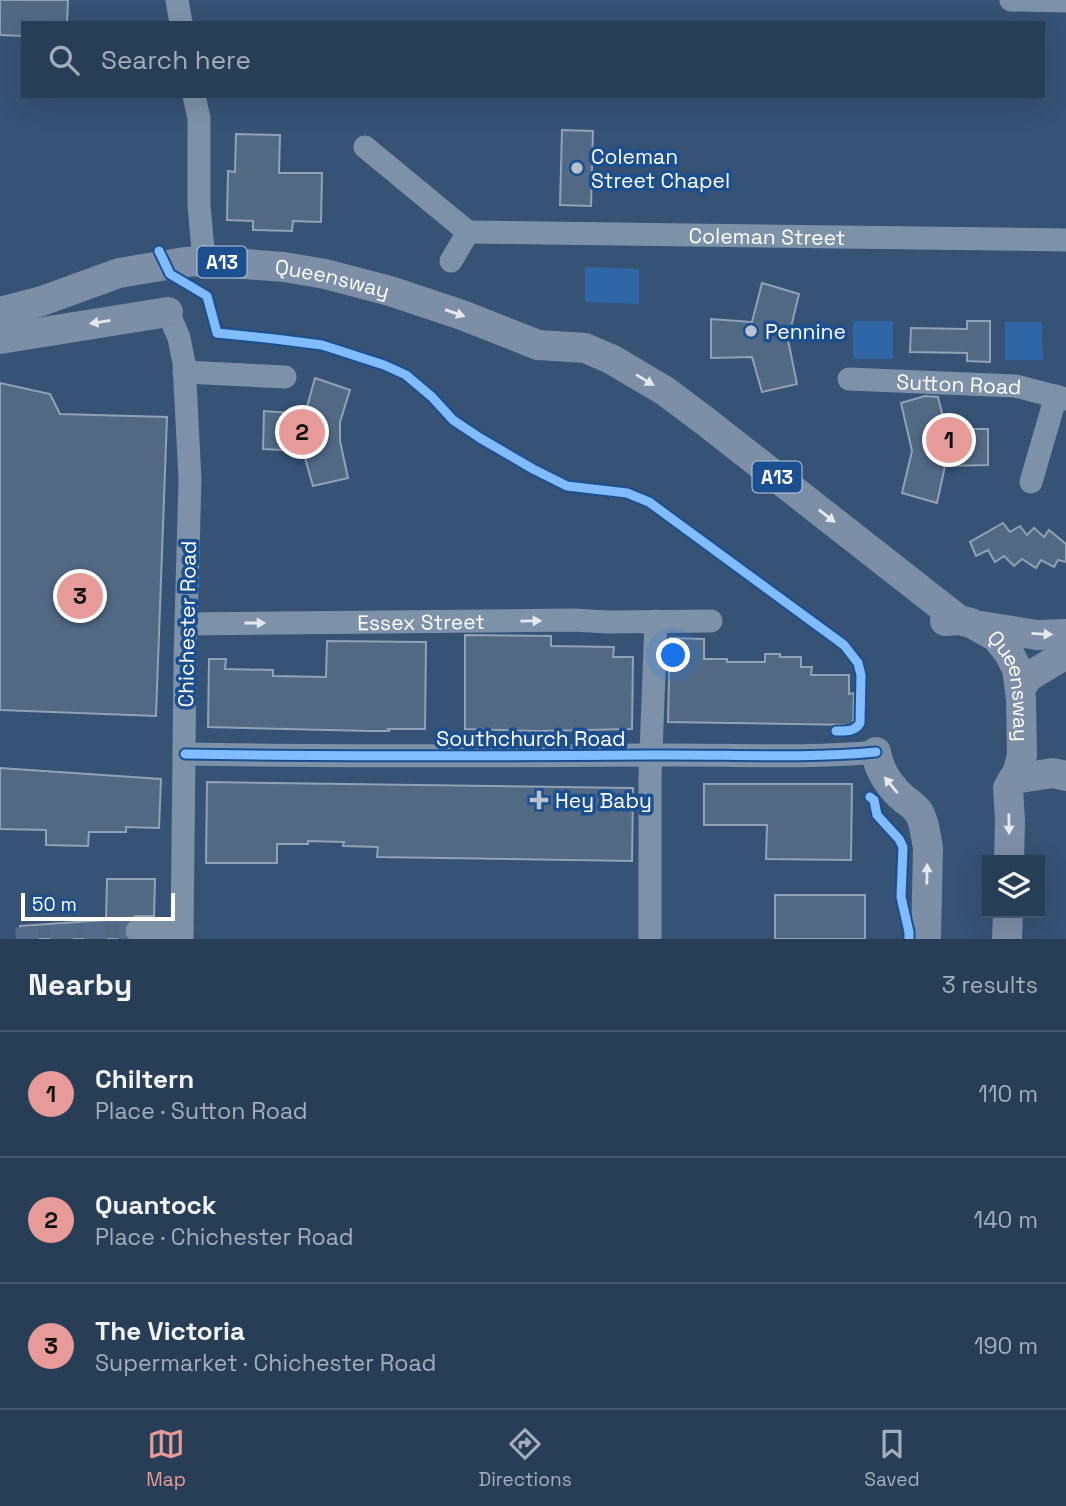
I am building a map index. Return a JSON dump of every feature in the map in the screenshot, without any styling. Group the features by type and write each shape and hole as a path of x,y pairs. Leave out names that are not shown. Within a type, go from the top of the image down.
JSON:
{"main road":[{"name":"Queensway","path":"0,312 52,298 119,273 184,262 284,267 365,284 462,315 538,345 584,348 611,359 665,391 958,621 996,637 1009,653 1017,669 1020,689 1022,755 1018,771 1010,784 1009,855"},
{"path":"0,339 168,312"},
{"path":"958,621 1037,635 1066,634"},
{"path":"1020,689 1028,677 1066,654"},
{"path":"876,752 878,766 886,779 918,810 926,834 926,939"},
{"path":"1010,784 1053,773 1066,776"},
{"path":"1007,939 1008,918"}],"street":[{"path":"177,0 181,21"},
{"path":"1010,0 1066,1"},
{"path":"194,98 199,117 204,261"},
{"path":"365,147 468,232 451,261"},
{"name":"Coleman Street","path":"468,232 1066,240"},
{"name":"Chichester Road","path":"168,312 179,338 184,372 190,479 182,933"},
{"path":"184,372 285,377"},
{"name":"Sutton Road","path":"849,379 1015,386 1061,398"},
{"path":"1031,482 1061,398"},
{"path":"650,939 650,779 656,621"},
{"name":"Essex Street","path":"187,624 711,621"},
{"name":"Southchurch Road","path":"185,754 433,757 836,755 876,752"},
{"path":"137,931 182,933"}],"shaded area":[{"path":"585,267 639,269 639,304 585,302"},
{"path":"853,321 893,321 893,359 853,359"},
{"path":"1005,322 1042,322 1043,360 1005,360"}],"building":[{"path":"0,0 68,0 67,21 21,21 21,36 0,35"},
{"name":"Coleman Street Chapel","path":"562,130 593,131 591,206 560,205"},
{"path":"236,134 280,135 279,173 322,173 321,222 293,221 292,231 253,230 253,221 227,220 228,171 235,172"},
{"name":"Pennine","path":"762,283 799,294 788,340 797,384 762,392 752,357 711,358 711,319 752,322"},
{"path":"967,321 990,321 990,362 967,361 967,353 910,352 911,328 967,329"},
{"path":"315,378 350,390 340,422 340,441 348,478 313,486 303,451 263,449 264,411 305,414"},
{"path":"0,383 50,394 60,414 167,417 156,716 0,710"},
{"path":"925,396 938,397 946,429 988,429 988,465 945,466 937,503 902,493 912,451 901,403"},
{"path":"1003,523 1010,532 1020,526 1027,535 1034,528 1044,537 1049,530 1066,544 1066,562 1058,560 1054,567 1041,560 1036,568 1022,559 1014,566 1004,556 995,562 988,550 976,556 970,542"},
{"path":"465,635 551,636 551,646 614,647 613,657 633,657 632,729 465,729"},
{"path":"670,638 704,639 704,659 765,662 765,654 780,654 780,657 801,657 801,667 812,667 811,675 849,675 849,694 854,693 853,725 668,722"},
{"path":"327,641 426,642 425,729 370,731 208,727 209,659 226,659 225,669 273,670 273,676 326,677"},
{"path":"0,768 161,779 159,828 126,827 126,832 89,832 88,846 46,845 46,830 0,829"},
{"path":"207,782 633,788 632,861 377,857 378,847 308,841 308,844 277,844 277,863 206,863"},
{"path":"704,784 852,784 851,860 766,859 767,825 704,825"},
{"path":"107,879 155,879 154,916 136,916 129,920 123,931 126,939 21,939 20,926 106,920"},
{"path":"775,895 865,895 865,939 775,939"}],"tunnel":[{"path":"16,939 137,931"}],"cycle path":[{"path":"159,251 170,274 207,296 217,333 322,345 384,365 406,375 453,420 533,469 567,486 627,493 649,502 844,645 858,663 861,675 860,723 853,729 836,731"},
{"path":"185,754 791,756 876,752"},
{"path":"870,797 874,800 877,815 903,847 901,897 909,939"}],"place":[{"name":"Coleman Street Chapel","path":"577,168"},
{"name":"Pennine","path":"751,331"},
{"name":"Quantock","path":"302,432"},
{"name":"Chiltern","path":"949,440"},
{"name":"The Victoria","path":"80,596"},
{"name":"Hey Baby","path":"539,800"}]}
